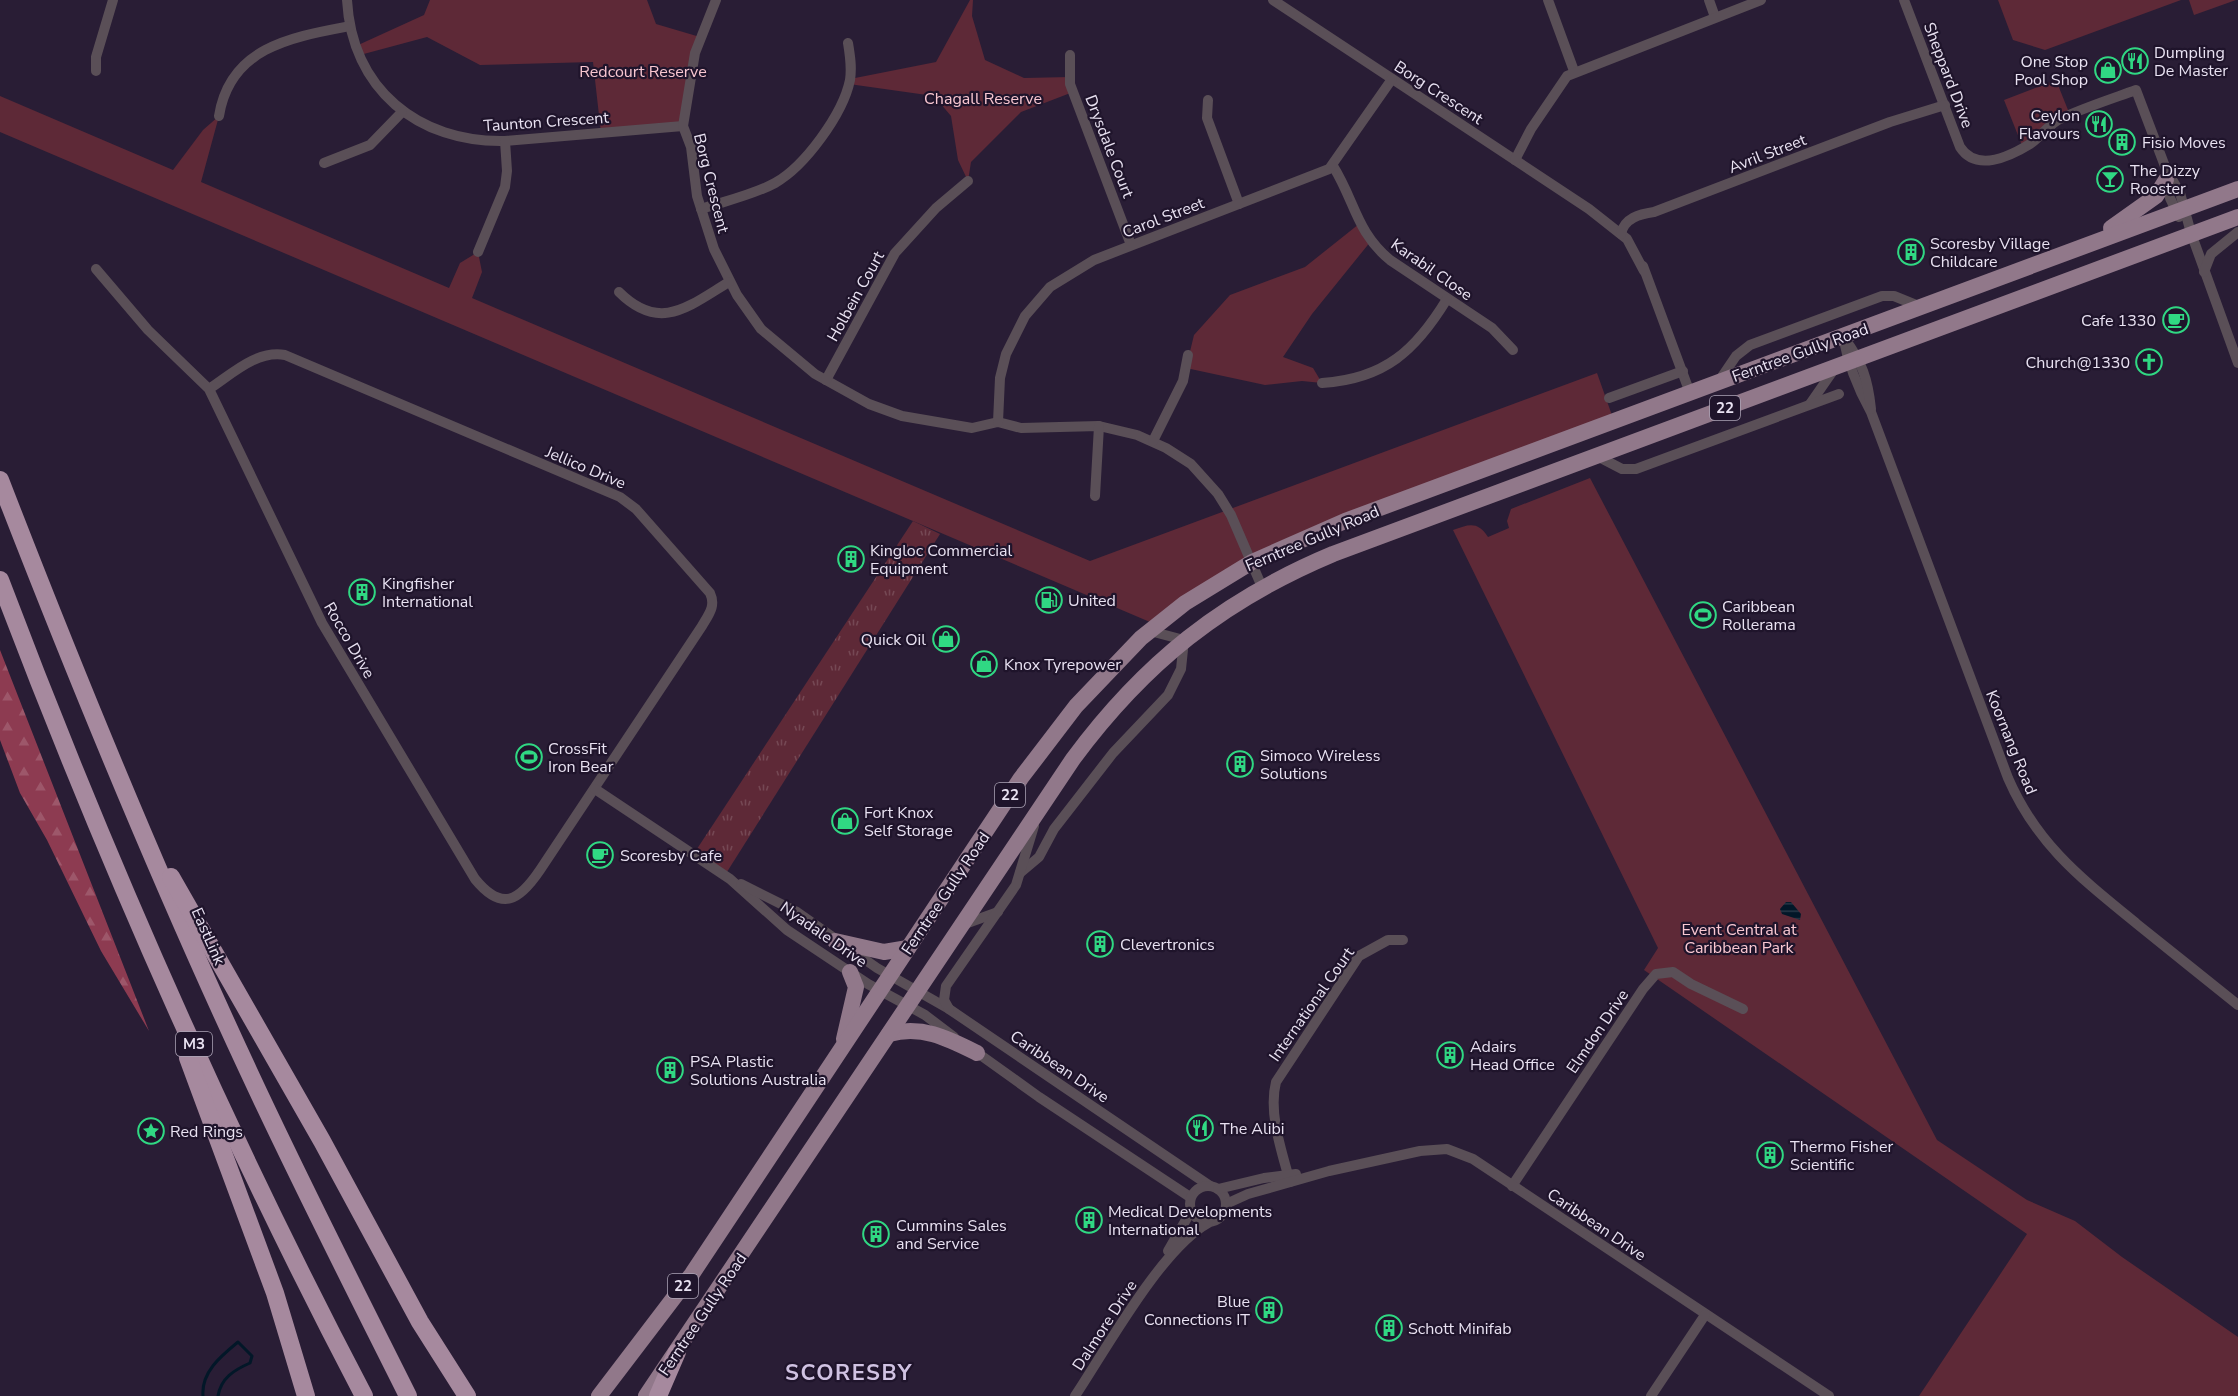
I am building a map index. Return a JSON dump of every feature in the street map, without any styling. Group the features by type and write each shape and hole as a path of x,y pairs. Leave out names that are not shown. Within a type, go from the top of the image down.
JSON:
{"highway":[{"name":"EastLink","path":"0,480 67,653 144,837 268,1114 408,1396"},
{"name":"M3","path":"0,580 40,685 132,906 254,1175 364,1396"},
{"path":"40,685 246,1212 288,1333 306,1396"},
{"path":"144,837 183,896 322,1141 420,1322 466,1392"},
{"path":"658,1396 677,1352"}],"main road":[{"path":"2077,249 2118,224 2156,196 2166,175"},
{"name":"Ferntree Gully Road","path":"599,1396 692,1274 1048,741 1102,677 1150,631 1206,589 1252,562 1345,521 2238,189"},
{"name":"Ferntree Gully Road","path":"646,1396 1042,804 1118,702 1184,640 1226,608 1262,587 1333,554 2238,217"},
{"path":"834,940 884,952 908,948"},
{"path":"841,1051 856,987 850,972"},
{"path":"889,1034 912,1029 923,1031 946,1038 976,1053"}],"street":[{"path":"96,71 96,57 113,0"},
{"name":"Taunton Crescent","path":"347,0 350,26 368,71 385,95 402,112 449,135 479,141 505,141 683,126"},
{"name":"Borg Crescent","path":"716,0 695,52 683,126 691,147 693,173 701,209 714,249 729,282 761,329 781,342 802,364 826,380 869,404 922,421 977,428 998,422 1021,428 1098,426 1153,441 1191,464 1213,486 1231,515 1262,587"},
{"name":"Borg Crescent","path":"1273,0 1624,231 1644,271 1690,393"},
{"path":"1548,0 1574,71"},
{"path":"1708,0 1715,17"},
{"path":"1512,158 1564,79 1574,71 1761,0"},
{"name":"Sheppard Drive","path":"1904,0 1960,147 1970,158 1987,161 2024,147 2061,118 2136,90 2166,175"},
{"path":"219,117 222,97 230,81 255,57 292,38 350,26"},
{"path":"701,209 765,188 785,176 802,161 833,118 849,84 852,65 848,43"},
{"name":"Drysdale Court","path":"1070,55 1070,84 1131,245"},
{"path":"1333,166 1392,79"},
{"path":"1208,100 1207,118 1239,204"},
{"name":"Avril Street","path":"1624,231 1654,212 1943,102"},
{"path":"324,163 370,145 402,112"},
{"path":"478,252 505,187 507,171 505,141"},
{"name":"Carol Street","path":"998,422 1000,378 1005,354 1016,331 1034,304 1050,287 1074,270 1131,245 1333,166"},
{"name":"Karabil Close","path":"1333,166 1359,224 1371,241 1390,260 1498,333 1513,350"},
{"path":"2166,175 2191,233 2238,363"},
{"name":"Holbein Court","path":"826,380 895,253 936,208 968,181"},
{"path":"2204,272 2211,254 2238,232"},
{"name":"Rocco Drive","path":"96,269 153,334 209,389 322,623 475,879 485,891 491,896 505,900 527,888 595,789"},
{"path":"619,291 630,303 646,312 668,313 687,307 729,282"},
{"path":"1718,382 1736,356 1750,345 1882,296 1894,296 1922,307"},
{"path":"1322,383 1349,381 1397,361 1414,344 1447,299"},
{"name":"Koornang Road","path":"1843,336 1847,363 1868,382 1871,412 2008,778 2032,824 2047,845 2081,878 2238,1005"},
{"name":"Jellico Drive","path":"209,389 258,357 273,353 285,355 620,497 636,509 706,587 713,601 712,608 595,789"},
{"path":"1153,441 1183,381 1188,355"},
{"name":"Ferntree Gully Road","path":"1808,405 1847,363"},
{"path":"1609,398 1683,371"},
{"path":"1597,456 1622,469 1636,469 1839,394"},
{"path":"1095,496 1098,426"},
{"path":"1020,873 1039,857 1054,829 1113,753 1168,694 1181,669 1184,640 1150,631"},
{"name":"Nyadale Drive","path":"595,789 730,879 797,912 834,940 890,976"},
{"path":"949,1009 944,1000 946,986 1016,885 1042,804"},
{"name":"Nyadale Drive","path":"730,879 787,930 907,1006"},
{"path":"960,925 999,912"},
{"name":"International Court","path":"1289,1178 1275,1114 1273,1098 1276,1082 1359,956 1388,940 1403,940"},
{"name":"Elmdon Drive","path":"1512,1186 1648,982 1656,974 1673,972 1691,984 1743,1009"},
{"name":"Caribbean Drive","path":"890,976 949,1009 1214,1187 1289,1178 1420,1151 1447,1149 1466,1155 1829,1396"},
{"path":"907,1006 925,1015 1039,1097 1190,1197"},
{"name":"Caribbean Drive","path":"1226,1204 1289,1178"},
{"path":"1214,1187 1226,1204 1219,1219 1208,1222 1197,1219 1191,1211 1190,1197 1199,1188 1214,1187"},
{"name":"Dalmore Drive","path":"1075,1396 1159,1270 1191,1211"},
{"name":"Dalmore Drive","path":"1159,1270 1186,1237 1208,1222"},
{"path":"1651,1396 1705,1315"}],"green space":[{"name":"Redcourt Reserve","path":"430,0 647,0 656,24 700,37 684,121 601,133 593,62 480,65 427,37 360,55 356,46 424,15"},
{"name":"Chagall Reserve","path":"970,0 973,0 972,16 985,60 1024,78 1070,77 1073,92 1021,112 971,162 968,181 958,160 951,116 934,96 849,84 850,79 936,62"},
{"path":"1998,0 2181,0 2045,50 2013,40"},
{"path":"2189,0 2236,0 2194,15"},
{"path":"2056,80 2070,115 2023,148 2004,100"},
{"path":"0,96 173,170 203,130 219,116 201,182 449,288 460,263 478,252 482,272 472,298 1090,561 1597,373 1614,421 1308,536 1157,625 0,132"},
{"path":"1359,224 1371,241 1312,314 1283,357 1313,368 1322,383 1302,381 1265,385 1186,368 1194,335 1230,295 1305,267"},
{"name":"Event Central at Caribbean Park","path":"1590,478 1937,1140 2027,1200 2075,1221 2122,1257 2238,1337 2238,1396 1919,1396 2027,1234 1644,970 1658,948 1453,530 1473,525 1481,528 1488,537 1509,528 1507,521 1511,509"},
{"path":"913,521 940,534 725,875 693,855"},
{"path":"0,650 149,1031 101,951 47,840 20,793 0,740"}],"water":[{"path":"1786,902 1791,902 1801,914 1800,920 1782,914 1780,909"}],"waterway":[{"path":"203,1396 205,1379 213,1365 238,1342 252,1356 250,1363 225,1379 218,1396"}],"place":[{"name":"Dumpling De Master","path":"2135,61"},
{"name":"One Stop Pool Shop","path":"2108,70"},
{"name":"Ceylon Flavours","path":"2099,124"},
{"name":"Fisio Moves","path":"2122,142"},
{"name":"The Dizzy Rooster","path":"2110,179"},
{"name":"Scoresby Village Childcare","path":"1911,252"},
{"name":"Cafe 1330","path":"2176,320"},
{"name":"Church@1330","path":"2149,362"},
{"name":"Kingloc Commercial Equipment","path":"851,559"},
{"name":"Kingfisher International","path":"362,592"},
{"name":"United","path":"1049,600"},
{"name":"Caribbean Rollerama","path":"1703,615"},
{"name":"Quick Oil","path":"946,639"},
{"name":"Knox Tyrepower","path":"984,664"},
{"name":"CrossFit Iron Bear","path":"529,757"},
{"name":"Simoco Wireless Solutions","path":"1240,764"},
{"name":"Fort Knox Self Storage","path":"845,821"},
{"name":"Scoresby Cafe","path":"600,855"},
{"name":"Clevertronics","path":"1100,944"},
{"name":"Adairs Head Office","path":"1450,1055"},
{"name":"PSA Plastic Solutions Australia","path":"670,1070"},
{"name":"The Alibi","path":"1200,1128"},
{"name":"Red Rings","path":"151,1131"},
{"name":"Thermo Fisher Scientific","path":"1770,1155"},
{"name":"Medical Developments International","path":"1089,1220"},
{"name":"Cummins Sales and Service","path":"876,1234"},
{"name":"Blue Connections IT","path":"1269,1310"},
{"name":"Schott Minifab","path":"1389,1328"}],"district":[{"name":"SCORESBY","path":"849,1372"}]}
